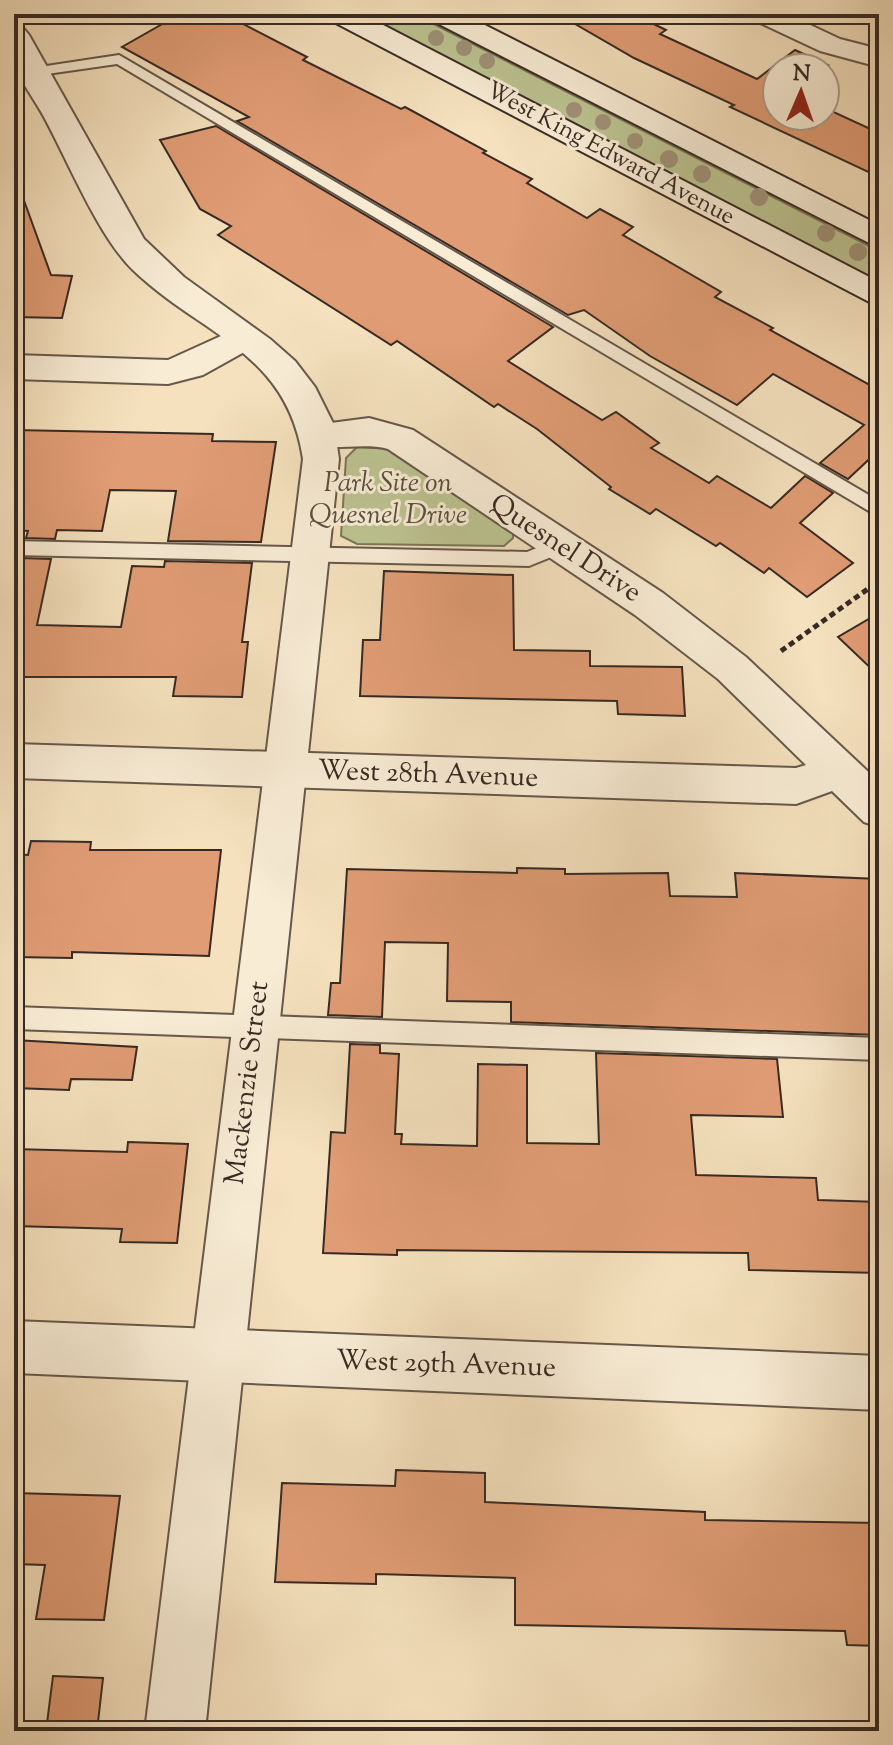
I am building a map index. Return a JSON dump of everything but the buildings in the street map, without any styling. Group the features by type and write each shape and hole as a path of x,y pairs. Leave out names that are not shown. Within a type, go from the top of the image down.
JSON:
{"street":[{"name":"West King Edward Avenue","path":"340,14 879,296"},
{"name":"West King Edward Avenue","path":"441,14 879,238"},
{"path":"764,14 830,45 879,58"},
{"path":"14,35 124,235 146,263 284,369 307,401 321,435"},
{"path":"14,367 168,372 191,367 243,338"},
{"name":"Quesnel Drive","path":"321,435 369,431 400,439 649,604 732,668 879,809"},
{"name":"Mackenzie Street","path":"175,1731 321,459 321,435"},
{"name":"West 28th Avenue","path":"14,761 796,786 840,771"},
{"name":"West 29th Avenue","path":"14,1347 879,1383"}],"lane":[{"path":"33,72 119,59 879,510"},
{"path":"14,548 308,557 529,559 559,546"},
{"path":"14,1018 879,1049"}],"path":[{"path":"781,651 879,581"}],"green space":[{"path":"358,14 414,14 879,251 879,284"},
{"name":"Park Site on Quesnel Drive","path":"360,444 386,447 513,533 513,538 504,546 357,544 341,536 346,458"}]}
